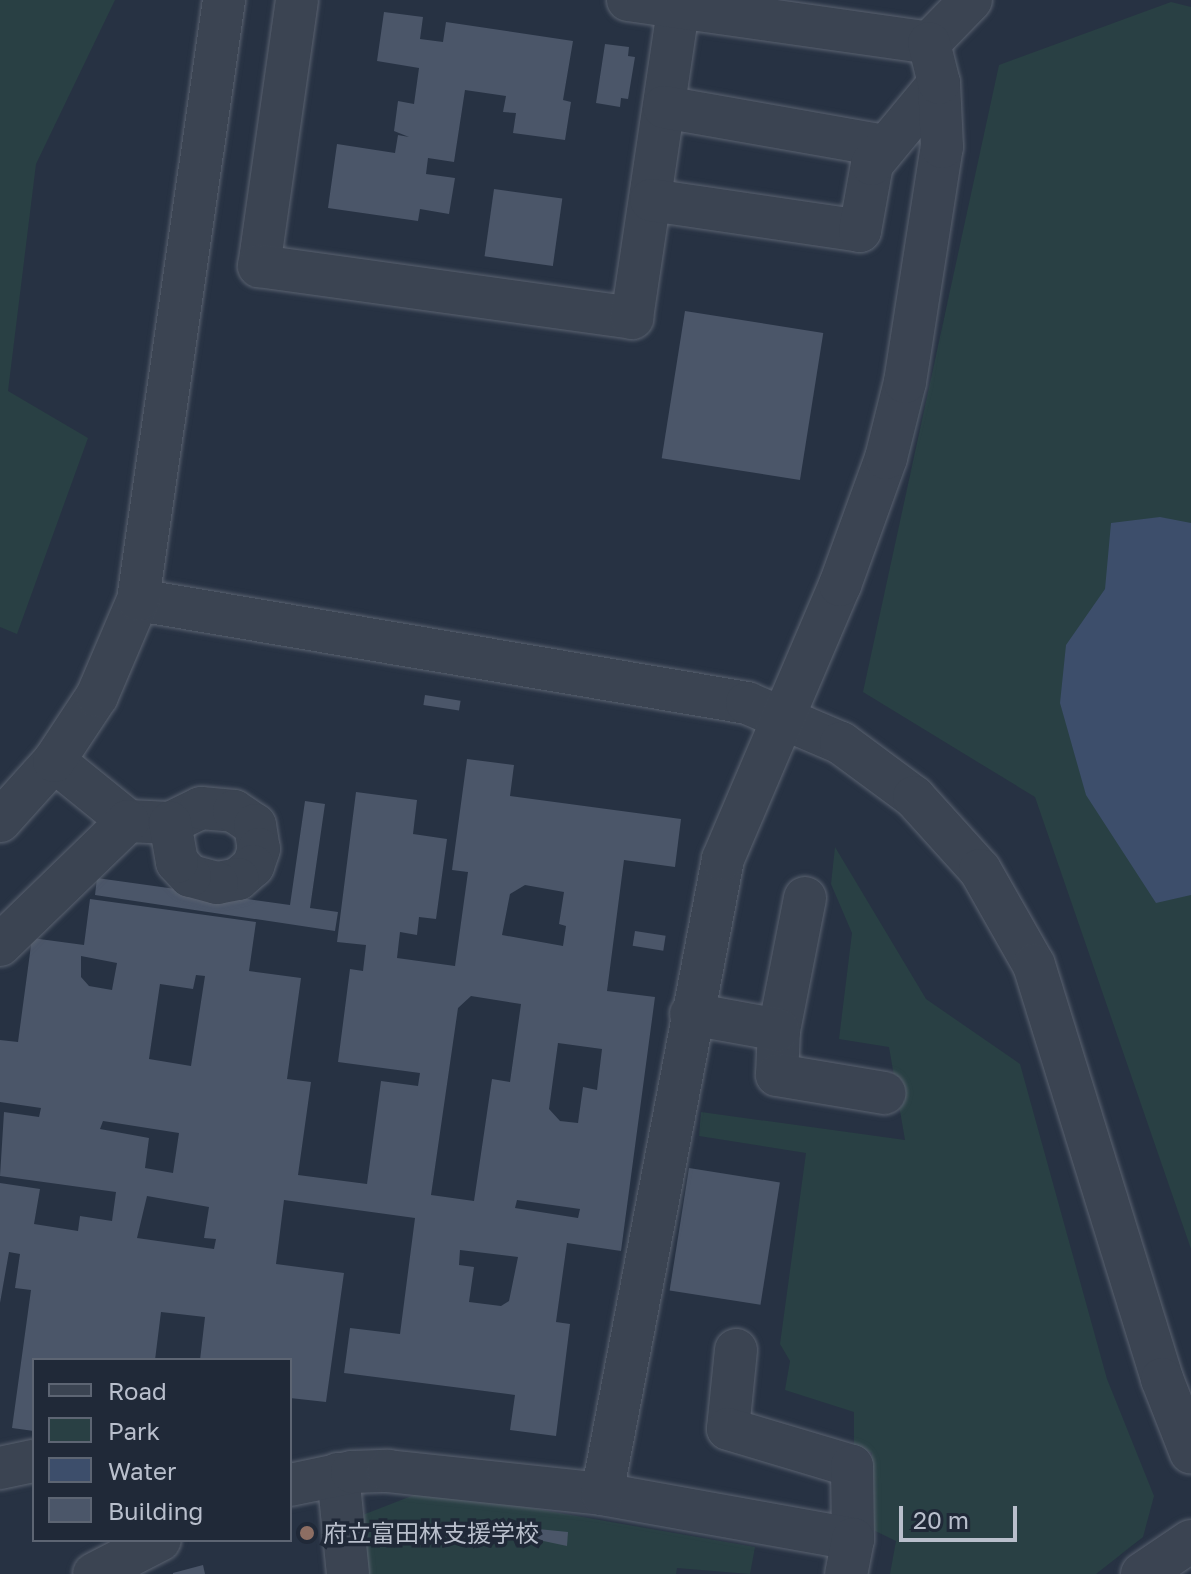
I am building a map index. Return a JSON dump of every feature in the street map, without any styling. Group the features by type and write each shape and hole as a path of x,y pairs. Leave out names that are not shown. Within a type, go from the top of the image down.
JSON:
{"street":[{"path":"0,821 54,761 97,696 138,600 224,0"},
{"path":"297,0 259,266 632,318 679,5"},
{"path":"628,0 929,43"},
{"path":"929,43 971,0"},
{"path":"602,1494 691,1014 723,859 868,512 905,382 942,147 939,83 929,43"},
{"path":"651,200 860,231 872,164 939,83"},
{"path":"664,107 886,146"},
{"path":"138,600 710,694 785,716 841,743 914,797 980,870 1010,918 1056,1025 1162,1379 1191,1453"},
{"path":"54,761 128,821 170,823"},
{"path":"0,945 128,821"},
{"path":"805,898 779,1030 777,1075 884,1093"},
{"path":"691,1014 779,1030"},
{"path":"292,1485 338,1474 435,1473 602,1494 849,1556 852,1466 728,1429 736,1350"},
{"path":"0,1468 32,1461"},
{"path":"338,1474 348,1574"},
{"path":"1142,1574 1191,1541"},
{"path":"94,1574 156,1542"}],"green space":[{"path":"0,0 115,0 36,164 8,391 88,438 17,634 0,627"},
{"path":"1171,2 1191,7 1191,1249 1035,797 863,692 999,65"},
{"path":"835,847 926,999 1020,1064 1107,1379 1154,1496 1143,1537 1096,1574 890,1574 896,1541 869,1528 872,1453 854,1445 854,1412 785,1390 790,1361 780,1344 806,1153 699,1136 701,1112 905,1140 889,1047 839,1039 852,933 831,884"},
{"path":"427,1490 755,1547 750,1574 677,1568 676,1574 361,1574 360,1516"}],"water":[{"path":"1160,517 1191,523 1191,895 1156,903 1086,795 1060,703 1066,645 1105,589 1111,523"}],"building":[{"path":"384,12 423,17 420,39 443,42 446,22 573,41 563,100 571,102 565,140 513,133 516,113 503,112 506,96 465,90 454,162 428,158 426,174 455,178 449,214 420,209 418,221 328,208 337,144 395,153 398,135 409,137 394,131 398,101 414,104 419,68 377,61"},
{"path":"605,44 629,47 628,56 635,57 628,99 621,98 620,107 596,103"},
{"path":"494,189 562,199 553,266 485,256"},
{"path":"685,311 823,333 800,480 662,458"},
{"path":"425,695 461,701 459,711 423,705"},
{"path":"467,759 514,765 510,796 681,819 675,867 624,860 607,991 655,997 621,1251 567,1243 556,1322 570,1324 556,1436 510,1430 515,1395 344,1373 350,1328 400,1334 415,1218 284,1200 276,1264 344,1273 326,1402 292,1398 292,1358 200,1358 205,1317 161,1312 155,1358 32,1358 32,1431 12,1428 31,1290 15,1288 20,1254 9,1252 0,1303 0,1183 40,1189 34,1224 78,1231 80,1216 112,1221 116,1192 0,1176 4,1112 39,1117 41,1108 0,1102 0,1040 18,1042 32,938 84,945 90,899 256,922 249,971 301,978 287,1079 311,1082 298,1175 367,1184 381,1081 418,1086 420,1073 338,1062 350,969 363,971 366,945 337,942 356,792 417,800 413,834 447,839 436,919 419,917 417,935 400,932 397,958 455,966 468,872 452,870","holes":["525,885 564,892 559,924 566,926 563,946 502,935 510,894","81,956 117,963 112,990 89,986 81,977","196,975 205,976 191,1066 149,1059 160,984 193,989","471,996 521,1004 510,1082 492,1079 474,1201 431,1195 458,1008","558,1043 602,1049 597,1090 583,1087 578,1123 560,1121 549,1109","103,1121 179,1133 173,1173 145,1168 149,1138 100,1129","147,1196 209,1207 204,1238 216,1239 214,1249 137,1238","517,1200 580,1209 578,1218 515,1208","460,1250 518,1257 509,1301 501,1306 469,1302 474,1267 459,1265"]},
{"path":"305,801 325,804 310,908 338,912 335,931 95,895 97,878 290,905"},
{"path":"635,931 666,936 663,951 633,946"},
{"path":"689,1168 780,1182 760,1305 670,1290"},
{"path":"507,1526 568,1532 567,1546 506,1533"},
{"path":"203,1565 205,1574 173,1574 173,1573"}],"place":[{"name":"府立富田林支援学校","path":"307,1533"}]}
